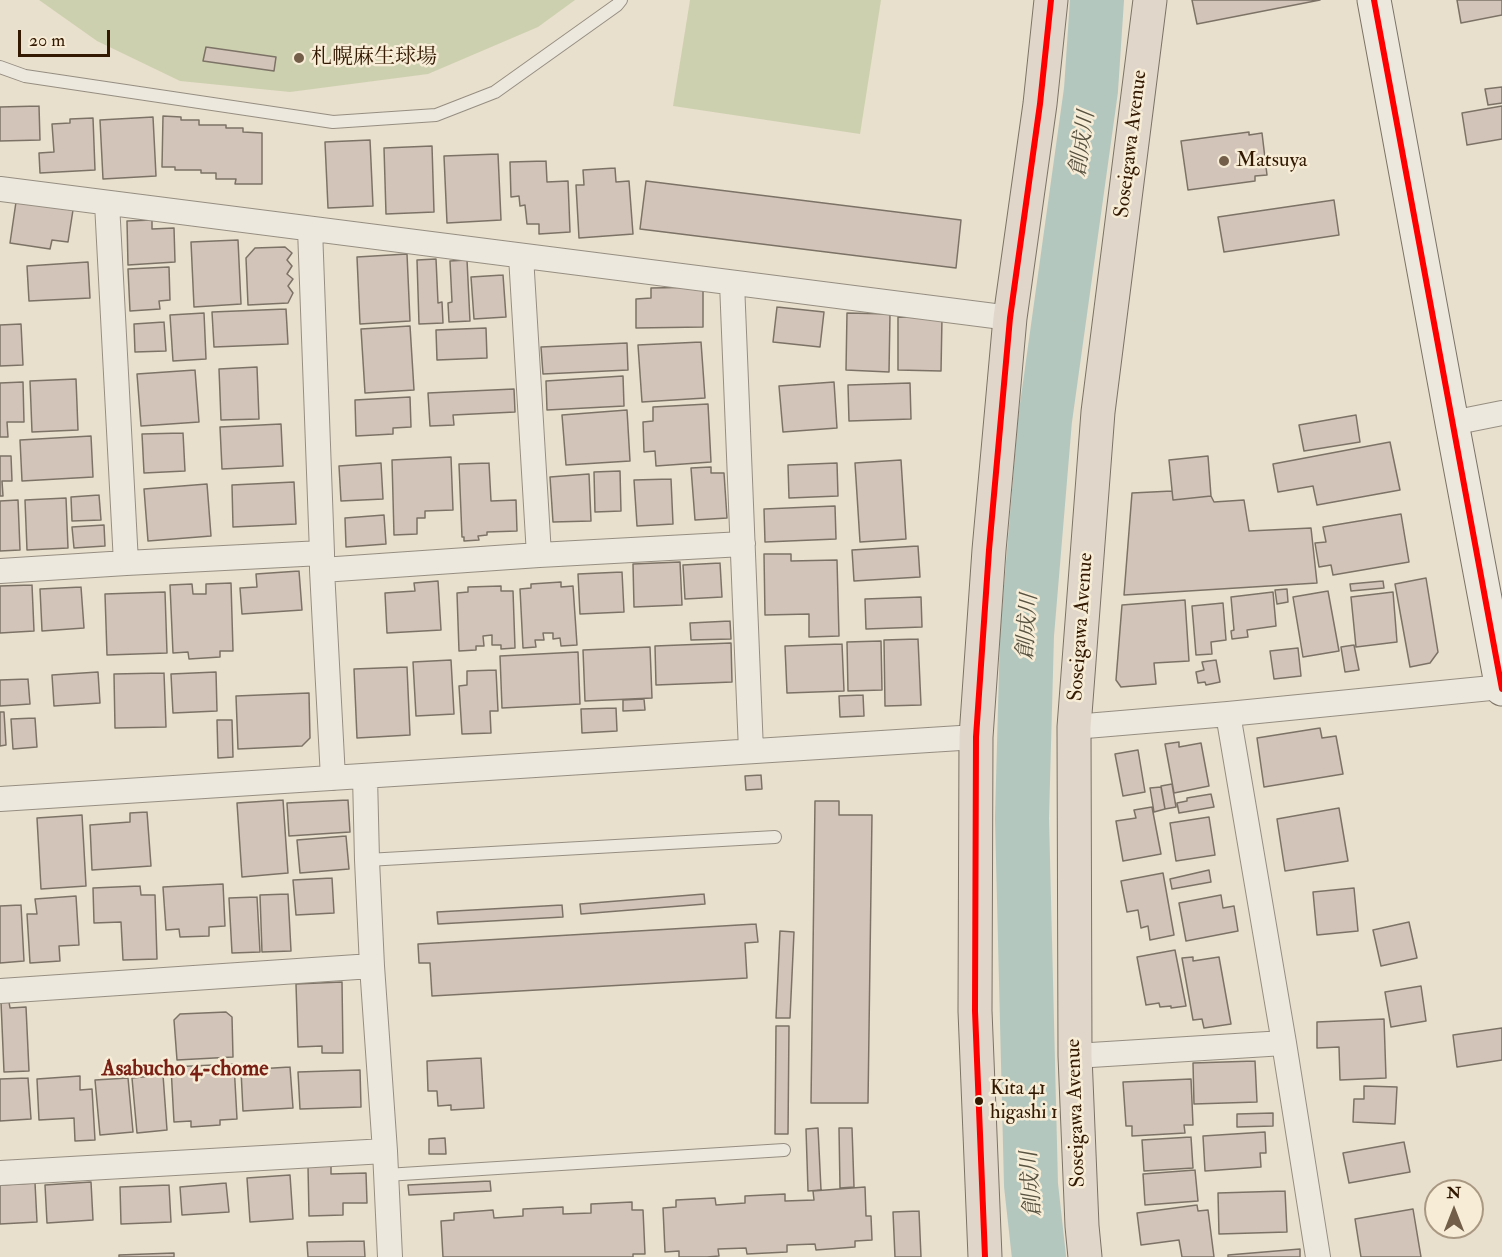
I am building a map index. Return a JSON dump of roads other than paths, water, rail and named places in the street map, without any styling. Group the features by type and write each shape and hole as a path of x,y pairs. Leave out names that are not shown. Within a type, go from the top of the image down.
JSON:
{"highway":[{"path":"985,1257 975,1011 976,737 989,550 1010,318 1040,104 1051,0"},
{"name":"Soseigawa Avenue","path":"1085,1257 1075,1056 1074,727 1098,412 1149,0"}],"street":[{"path":"1074,727 1502,688 1374,0"},
{"path":"0,189 1010,318"},
{"path":"107,203 126,563"},
{"path":"310,229 322,561 333,778"},
{"path":"521,256 539,555"},
{"path":"732,283 751,751"},
{"path":"1452,423 1502,413"},
{"path":"0,571 126,563 539,555 743,544"},
{"path":"1228,714 1318,1257"},
{"path":"0,799 976,737"},
{"path":"365,776 372,966 387,1175 390,1257"},
{"path":"0,991 372,966"},
{"path":"1075,1056 1284,1043"},
{"path":"0,1173 385,1151"}],"lane":[{"path":"0,67 25,76 333,122 436,115 495,92 621,0"},
{"path":"367,860 775,837"},
{"path":"387,1175 784,1150"}],"waterway":[{"name":"創成川","path":"1039,1257 1031,1185 1022,818 1027,635 1045,420 1091,90 1097,0"}],"place":[{"name":"札幌麻生球場","path":"299,58"},
{"name":"Matsuya","path":"1224,161"},
{"name":"Kita 41 higashi 1","path":"979,1101"}],"district":[{"name":"Asabucho 4-chome","path":"185,1070"}]}
